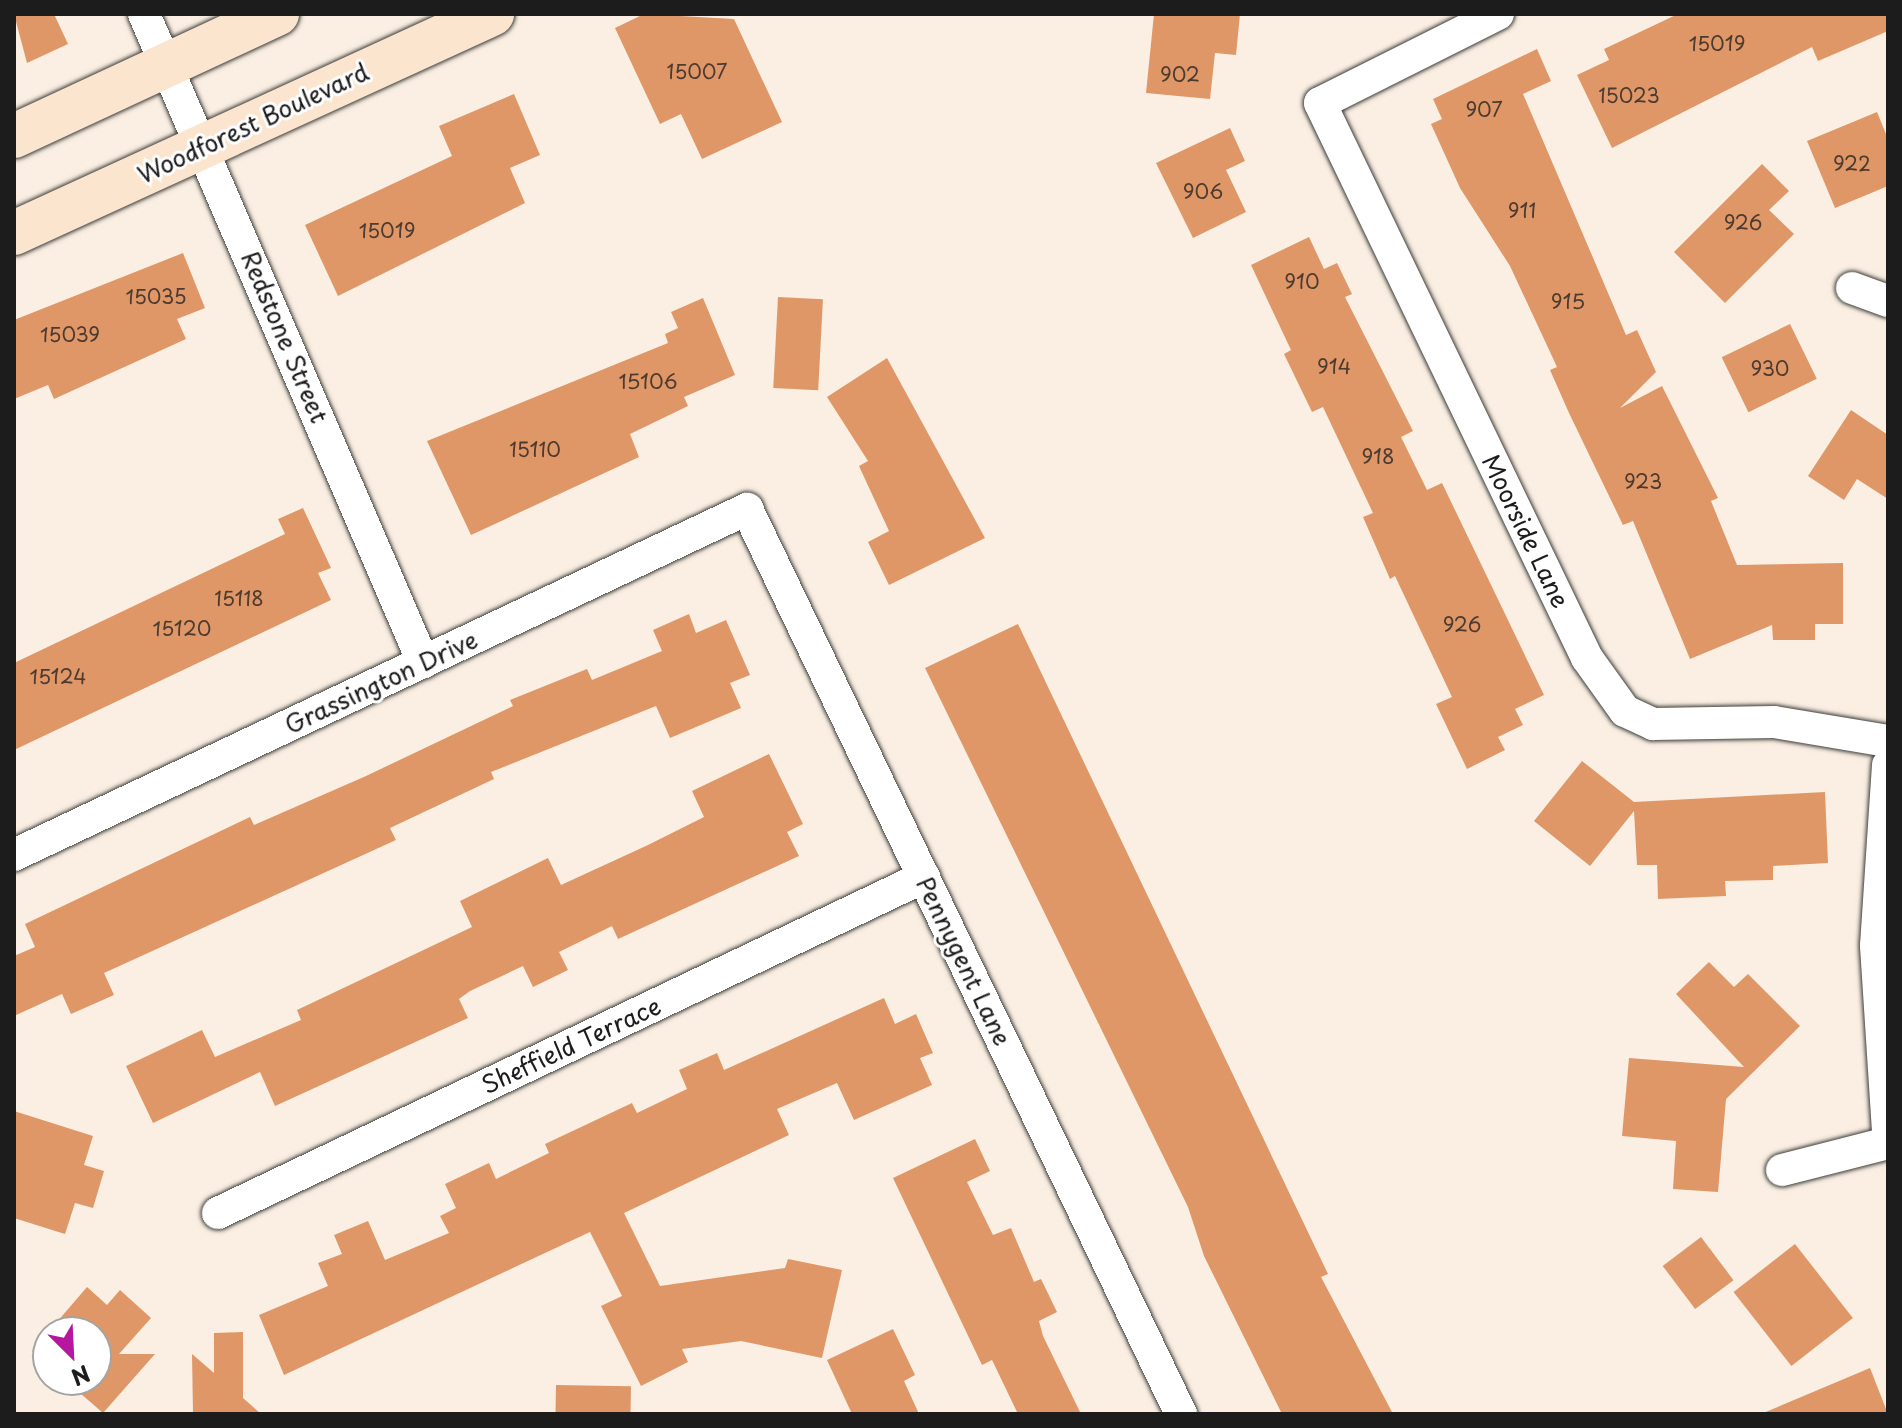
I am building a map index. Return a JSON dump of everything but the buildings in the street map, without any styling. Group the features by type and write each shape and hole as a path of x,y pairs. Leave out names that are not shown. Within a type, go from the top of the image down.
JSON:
{"main road":[{"path":"14,136 277,14"},
{"name":"Woodforest Boulevard","path":"14,233 492,14"}],"street":[{"name":"Redstone Street","path":"144,14 204,145 423,662"},
{"name":"Moorside Lane","path":"1498,14 1320,103 1604,688 1625,711 1653,724 1774,722 1888,741"},
{"path":"1852,288 1888,301"},
{"name":"Grassington Drive","path":"14,855 747,509"},
{"name":"Pennygent Lane","path":"747,509 1181,1414"},
{"path":"1888,765 1876,946 1888,1132"},
{"name":"Sheffield Terrace","path":"218,1213 924,877"},
{"path":"1782,1170 1888,1143"}]}
